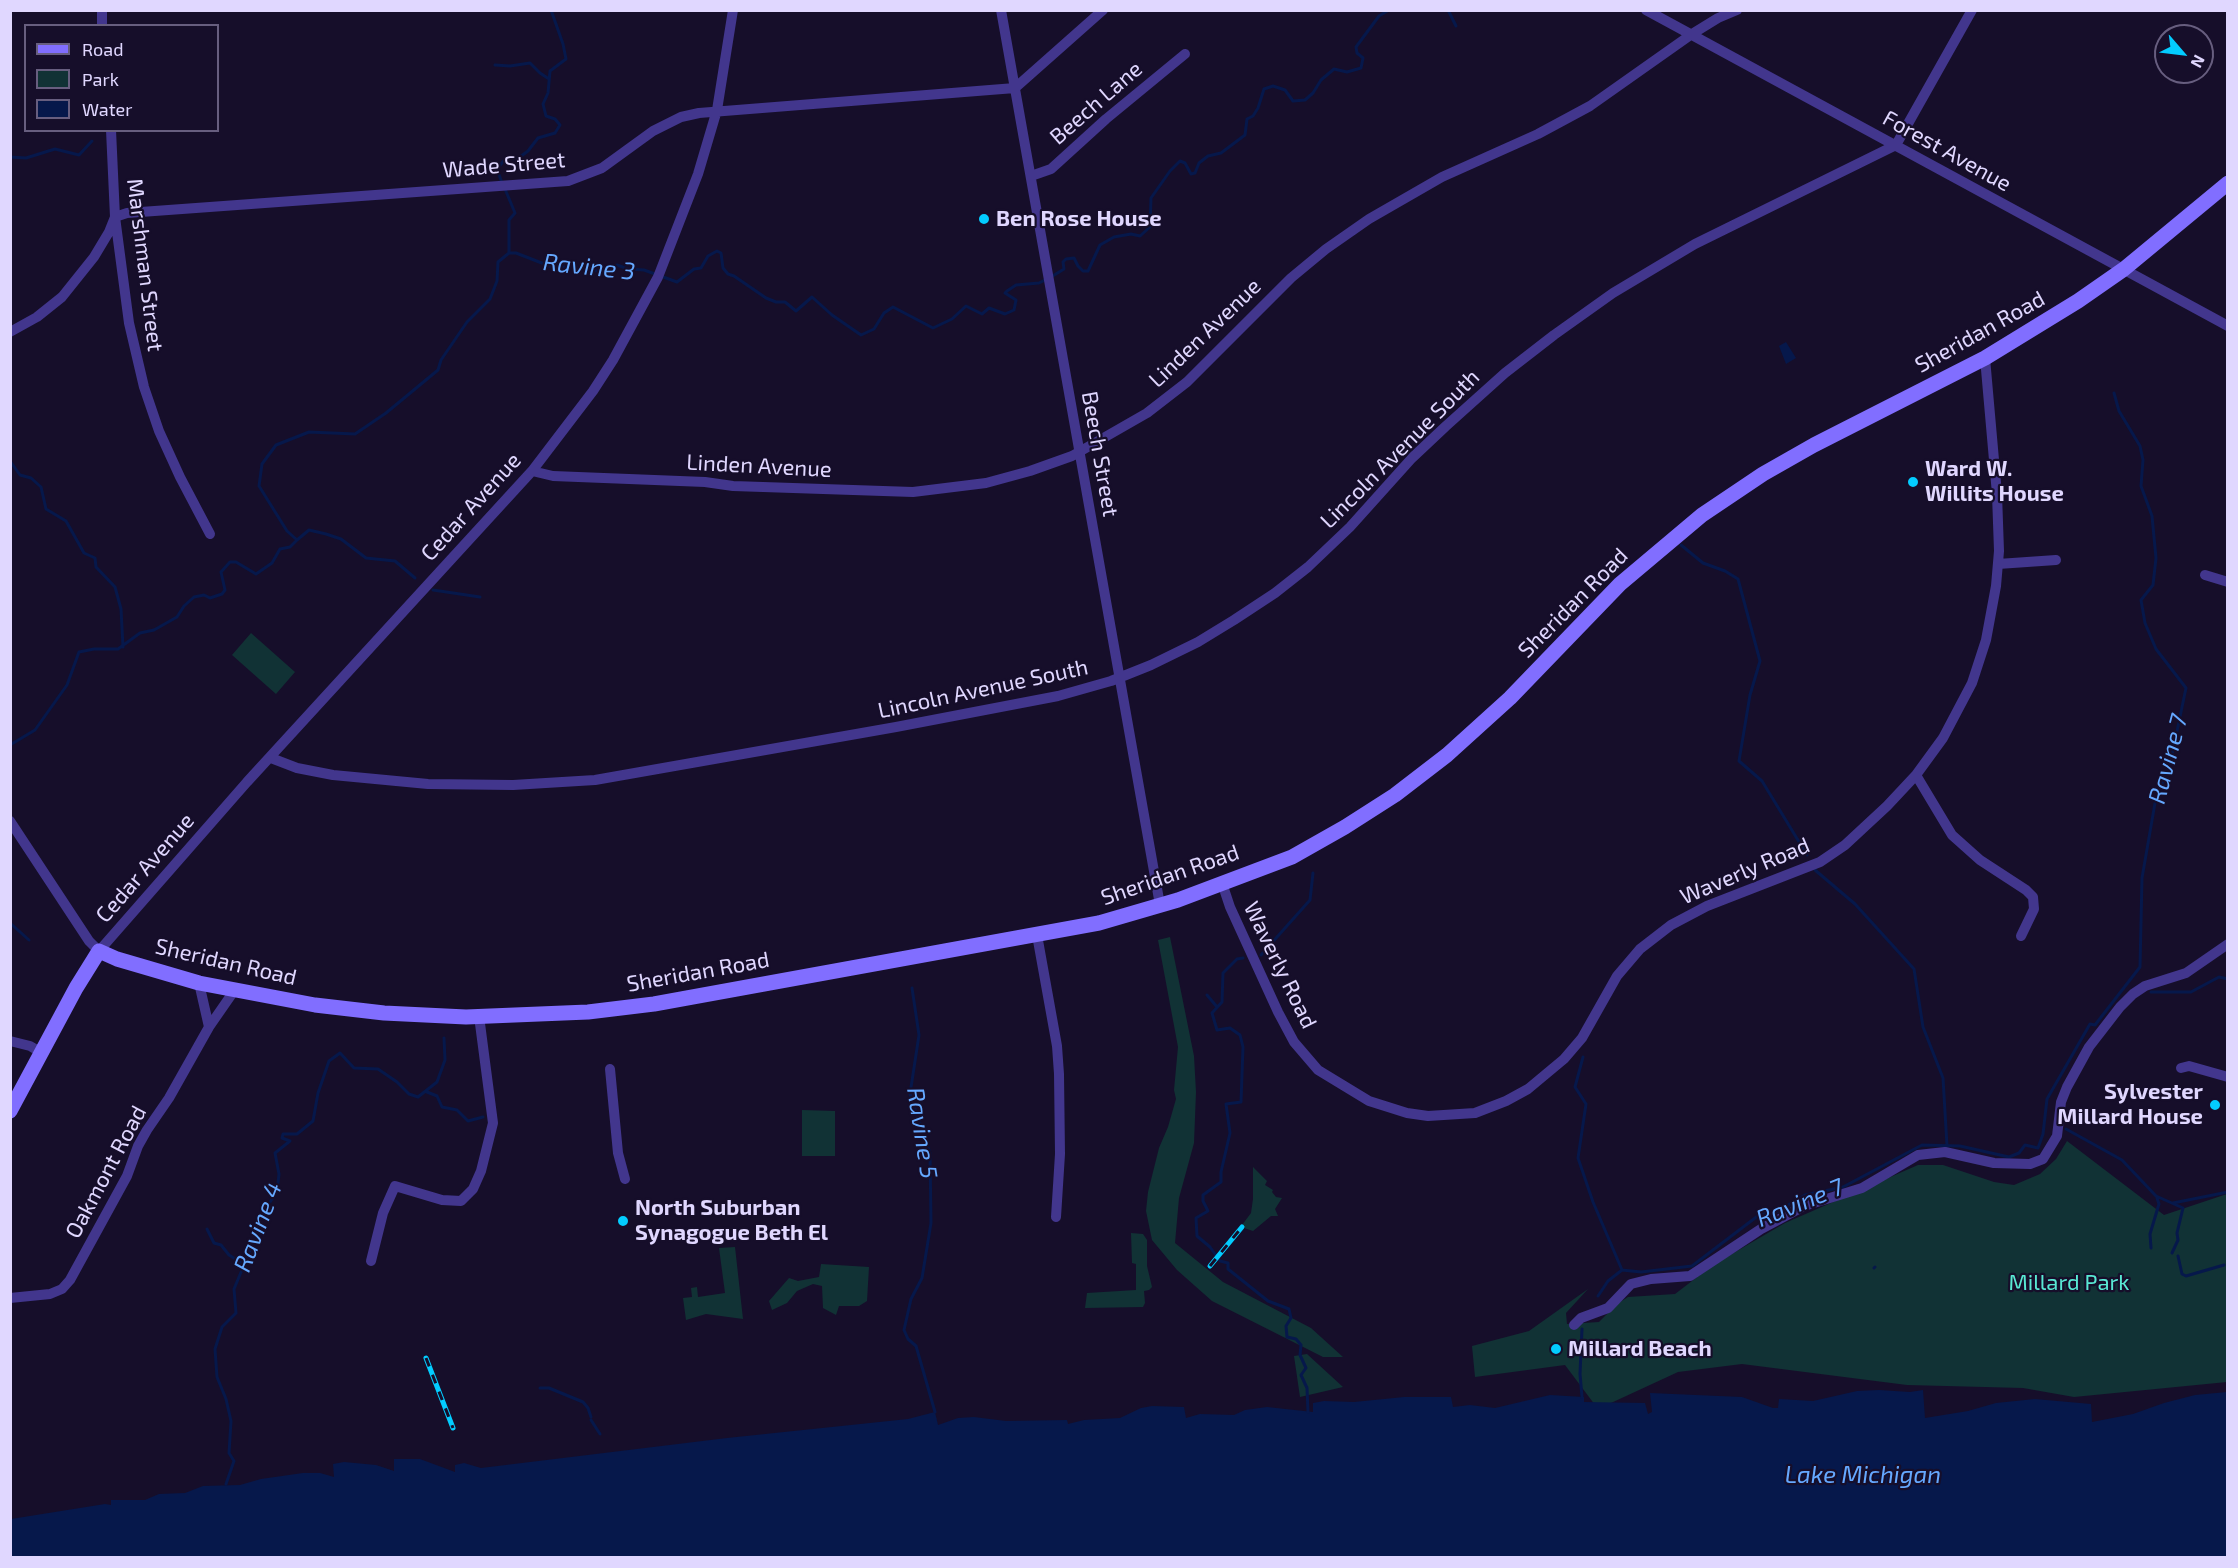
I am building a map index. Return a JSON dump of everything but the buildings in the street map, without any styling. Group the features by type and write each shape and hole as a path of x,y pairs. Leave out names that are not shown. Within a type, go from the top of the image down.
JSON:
{"street":[{"name":"Cedar Avenue","path":"99,951 247,783 532,471 593,391 613,360 658,277 698,174 717,110 733,10"},
{"name":"Beech Street","path":"1001,10 1160,905"},
{"path":"1015,88 1103,10"},
{"name":"Forest Avenue","path":"1646,10 2228,326"},
{"name":"Linden Avenue","path":"532,471 553,476 705,482 732,486 913,492 986,483 1072,456 1147,413 1187,382 1290,278 1369,219 1433,182 1538,134 1590,106 1692,34 1718,18 1737,10"},
{"path":"1896,145 1972,10"},
{"name":"Beech Lane","path":"1031,176 1050,169 1106,118 1185,54"},
{"name":"Wade Street","path":"114,217 127,213 568,181 602,168 653,131 681,117 717,110 1015,88"},
{"name":"Marshman Street","path":"111,132 114,217 129,323 144,387 159,430 180,477 210,534"},
{"name":"Lincoln Avenue South","path":"271,758 297,768 333,775 428,784 513,785 595,780 990,710 1058,696 1120,677 1198,642 1275,593 1308,567 1350,527 1412,458 1505,374 1554,335 1613,293 1695,244 1896,145"},
{"name":"Sheridan Road","path":"99,951 117,959 234,991 315,1005 384,1013 479,1016 543,1015 654,1004 1099,923 1222,883 1292,857 1345,828 1402,789 1466,738 1510,698 1620,584 1702,515 1763,474 1814,445 1985,358 2078,301 2124,270 2228,183"},
{"path":"10,332 37,317 73,285 94,257 109,232 114,217"},
{"name":"Waverly Road","path":"1222,883 1230,907 1294,1042 1318,1070 1343,1087 1382,1106 1428,1116 1456,1115 1475,1113 1506,1101 1542,1079 1582,1038 1617,976 1640,949 1671,925 1707,906 1820,862 1845,845 1916,775 1942,738 1972,683 1992,615 1998,564 1997,494 1985,358"},
{"path":"1998,564 2056,560"},
{"path":"2205,575 2228,582"},
{"path":"1916,775 1952,835 1980,860 2033,897 2034,909 2021,936"},
{"path":"10,821 89,941 99,951 10,1111"},
{"path":"1037,935 1057,1046 1059,1074 1060,1143 1056,1217"},
{"path":"1574,1325 1581,1318 1608,1308 1631,1284 1651,1279 1690,1276 1761,1228 1804,1206 1862,1188 1918,1155 1945,1152 1994,1164 2030,1164 2043,1159 2057,1136 2061,1102 2067,1087 2090,1047 2120,1007 2145,986 2186,973 2228,944"},
{"path":"199,982 210,1027"},
{"name":"Oakmont Road","path":"10,1298 50,1294 62,1289 70,1280 127,1176 138,1146 147,1130 234,991"},
{"path":"371,1262 382,1213 395,1186 442,1200 461,1201 473,1189 481,1171 493,1123 479,1016"},
{"path":"10,1041 30,1046 42,1053"},
{"path":"2181,1068 2189,1066 2228,1077"},
{"path":"610,1069 618,1153 625,1179"}],"green space":[{"path":"251,633 295,672 276,694 232,655"},
{"path":"1170,937 1194,1056 1196,1092 1194,1143 1179,1198 1175,1243 1223,1282 1311,1328 1343,1357 1323,1357 1212,1301 1177,1270 1152,1240 1146,1211 1148,1192 1159,1148 1176,1099 1174,1090 1178,1047 1158,940"},
{"path":"802,1110 835,1111 835,1156 802,1156"},
{"name":"Millard Park","path":"2067,1141 2164,1215 2227,1194 2227,1382 2074,1397 2023,1388 1907,1385 1742,1364 1678,1372 1598,1409 1565,1365 1475,1377 1472,1346 1529,1331 1588,1289 1566,1313 1567,1324 1599,1322 1617,1304 1628,1297 1675,1294 1713,1265 1785,1223 1918,1165 1943,1165 1994,1182 2014,1185 2040,1174 2056,1159"},
{"path":"1253,1167 1267,1181 1265,1185 1273,1190 1276,1197 1282,1198 1275,1209 1278,1216 1271,1216 1253,1231 1242,1225 1251,1213"},
{"path":"1131,1233 1143,1234 1147,1240 1147,1266 1152,1287 1144,1291 1143,1307 1085,1308 1087,1293 1136,1290 1136,1264 1132,1263"},
{"path":"735,1247 743,1319 706,1314 686,1320 683,1298 692,1297 691,1288 697,1287 698,1297 725,1293 719,1248"},
{"path":"821,1264 869,1267 867,1301 859,1306 839,1306 836,1315 823,1308 822,1286 813,1284 797,1291 787,1303 772,1310 769,1301 789,1278 798,1281 819,1277"},
{"path":"1307,1354 1343,1387 1300,1397 1294,1356"}],"water":[{"path":"1786,342 1796,358 1786,364 1779,346"},
{"name":"Lake Michigan","path":"1923,1390 1925,1418 1968,1411 1996,1403 2035,1399 2091,1404 2092,1422 2133,1414 2195,1395 2227,1392 2227,1557 11,1557 11,1519 105,1504 111,1505 111,1500 145,1500 159,1494 185,1493 203,1486 240,1485 261,1479 303,1473 320,1473 334,1477 333,1464 344,1462 376,1465 394,1471 394,1459 420,1459 455,1472 455,1465 464,1463 481,1468 908,1419 935,1412 938,1425 958,1418 974,1417 1006,1421 1067,1420 1068,1424 1084,1420 1120,1418 1141,1408 1152,1406 1184,1407 1186,1418 1200,1414 1234,1415 1245,1410 1267,1407 1313,1412 1313,1403 1324,1401 1354,1402 1404,1397 1451,1397 1453,1407 1470,1405 1495,1408 1550,1395 1584,1397 1584,1402 1645,1403 1648,1414 1652,1412 1650,1393 1742,1397 1778,1408 1779,1399 1813,1401 1857,1391 1910,1392"}],"waterway":[{"name":"Ravine 3","path":"502,183 497,169 506,158 517,159 528,151 538,138 555,133 560,125 555,119 546,116 543,104 548,93 550,71 566,59 551,10"},
{"name":"Ravine 3","path":"1051,277 1064,269 1063,262 1066,259 1074,258 1083,271 1088,271 1100,245 1114,237 1131,234 1140,236 1150,227 1151,198 1170,171 1180,161 1185,163 1191,174 1195,173 1199,163 1208,156 1221,153 1245,135 1247,119 1253,116 1258,108 1264,89 1273,86 1285,90 1293,101 1305,100 1313,93 1321,80 1334,69 1347,72 1361,68 1363,58 1357,53 1356,47 1379,16 1389,10"},
{"name":"Ravine 3","path":"1448,10 1456,26"},
{"path":"495,65 510,66 530,63 549,79"},
{"path":"10,157 26,158 55,149 79,155 92,141"},
{"name":"Ravine 3","path":"10,745 35,730 67,685 79,652 94,649 118,649 140,633 154,630 177,617 194,597 204,595 210,598 222,594 225,590 221,572 230,562 236,562 256,574 272,563 280,549 290,547 297,540 287,531 259,486 262,464 276,445 309,432 355,434 386,413 438,370 441,360 467,322 490,299 497,281 498,262 509,253 509,220 515,213 505,189"},
{"name":"Ravine 3","path":"509,253 516,253 552,267 575,267 603,272 617,265 628,269 644,270 677,282 694,269 701,268 708,256 717,251 721,253 723,268 728,274 766,298 776,302 785,302 796,311 812,297 832,315 861,335 874,329 884,313 893,307 933,328 952,319 966,306 982,314 989,308 1005,314 1014,310 1016,300 1005,293 1007,291 1016,285 1039,283 1045,280"},
{"name":"Ravine 7","path":"1598,1296 1608,1281 1622,1270 1641,1272 1692,1266 1759,1215 1778,1211 1805,1195 1843,1187 1922,1145 1960,1146 2009,1157 2019,1153 2025,1145 2038,1148 2043,1134 2047,1099 2090,1024 2095,1025 2140,967 2142,878 2155,803 2171,760 2186,688 2156,649 2145,623 2141,600 2153,585 2156,558 2152,516 2141,486 2143,460 2140,446 2119,411 2114,393"},
{"name":"Ravine 3","path":"10,461 20,475 31,478 41,487 46,509 66,521 84,553 95,558 96,567 115,587 121,609 123,647"},
{"path":"297,540 309,530 326,534 341,539 366,558 395,561 415,578"},
{"name":"Ravine 7","path":"1681,545 1703,563 1725,571 1738,579 1760,661 1750,695 1739,761 1762,781 1807,855"},
{"path":"433,590 480,597"},
{"name":"Ravine 7","path":"1815,870 1855,904 1914,969 1923,1027 1943,1078 1947,1146"},
{"path":"1261,955 1310,900 1313,873"},
{"path":"10,923 29,940"},
{"path":"1243,958 1237,959 1223,973 1222,1002 1212,1013 1217,1030 1230,1028 1240,1035 1243,1047 1241,1102 1226,1104 1230,1133 1221,1172 1221,1182 1203,1195 1208,1211 1196,1218 1197,1236 1210,1247 1220,1261 1228,1263 1228,1269 1268,1301 1289,1309 1291,1318 1286,1326 1287,1337 1296,1339 1301,1345 1300,1355 1306,1368 1301,1375 1307,1388 1308,1412"},
{"name":"Ravine 7","path":"2151,992 2191,992 2219,977 2228,979"},
{"name":"Ravine 5","path":"912,988 919,1035 910,1094 930,1153 931,1223 922,1278 911,1299 904,1330 908,1339 916,1346 935,1412"},
{"path":"1207,995 1217,1007"},
{"name":"Ravine 4","path":"226,1484 234,1461 229,1453 231,1421 226,1399 217,1377 215,1349 222,1327 236,1313 234,1289 256,1236 259,1218 277,1192 279,1174 275,1153 290,1141 282,1138 283,1134 297,1134 313,1121 318,1093 329,1061 340,1053 354,1068 378,1069 397,1082 409,1094 418,1097 437,1082 445,1060 444,1038"},
{"name":"Ravine 7","path":"1583,1057 1575,1087 1586,1104 1578,1158 1593,1202 1622,1270"},
{"path":"427,1092 437,1096 442,1107 457,1110 468,1121 483,1117"},
{"name":"Ravine 7","path":"2066,1129 2122,1160 2156,1196 2183,1208 2177,1233 2178,1240 2172,1253"},
{"path":"2173,1203 2228,1192"},
{"path":"2151,1248 2150,1234 2159,1204 2157,1198"},
{"path":"207,1229 214,1243 221,1245 229,1255 246,1264"},
{"name":"Ravine 7","path":"2178,1256 2182,1274 2186,1276 2224,1265"},
{"name":"Ravine 7","path":"1582,1329 1580,1374 1582,1397"},
{"path":"540,1388 549,1388 583,1402 591,1417"},
{"path":"591,1420 600,1434"}],"railway":[{"path":"1210,1266 1242,1227"},
{"path":"426,1358 453,1428"}],"place":[{"name":"Ben Rose House","path":"984,219"},
{"name":"Ward W. Willits House","path":"1913,482"},
{"name":"Sylvester Millard House","path":"2215,1105"},
{"name":"North Suburban Synagogue Beth El","path":"623,1221"},
{"name":"Millard Beach","path":"1556,1349"}]}
